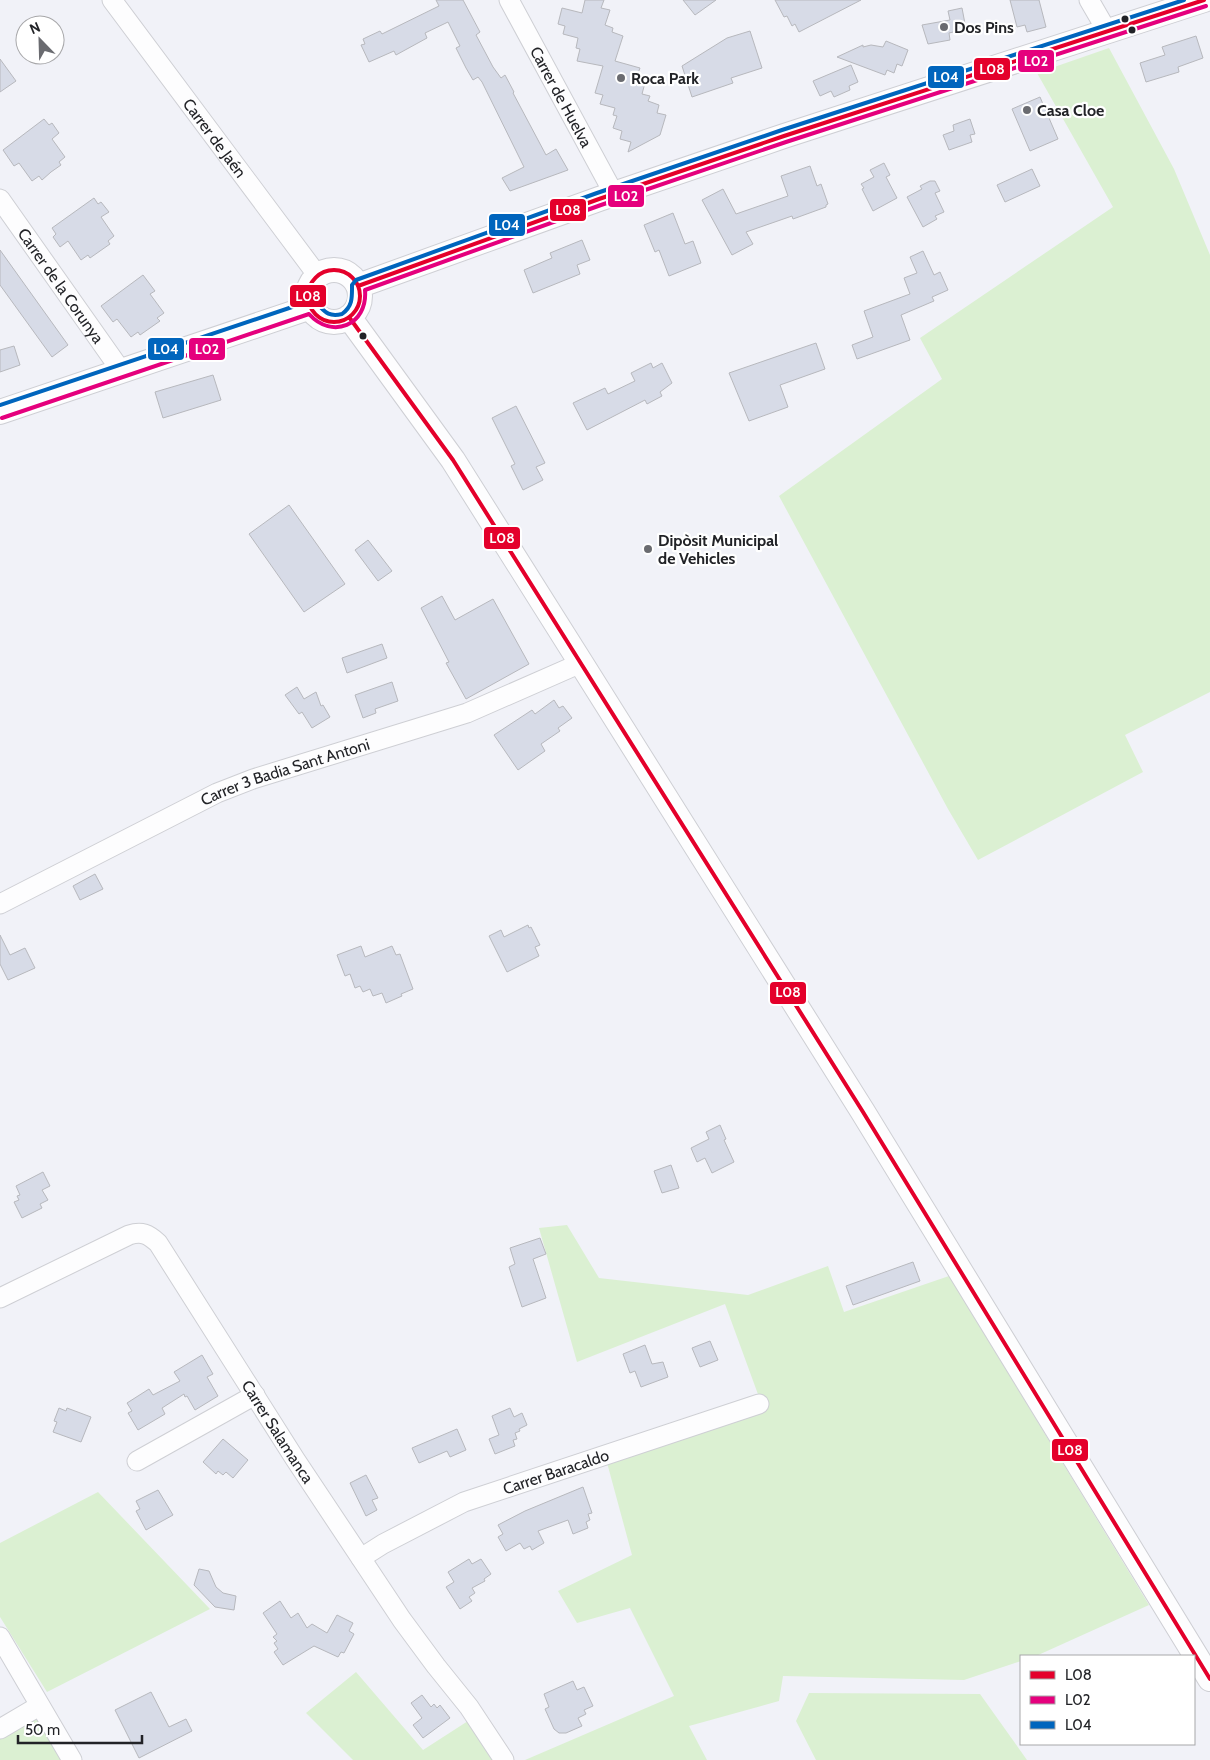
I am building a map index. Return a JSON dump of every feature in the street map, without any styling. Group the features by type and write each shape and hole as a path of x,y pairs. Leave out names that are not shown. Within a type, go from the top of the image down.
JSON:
{"street":[{"name":"Carrer de Jaén","path":"112,0 318,276"},
{"name":"Carrer de Huelva","path":"509,0 614,194"},
{"path":"1089,0 1107,31"},
{"path":"358,286 614,194 797,132 1204,0"},
{"name":"Carrer de la Corunya","path":"0,199 122,372"},
{"path":"337,271 346,273 358,286 360,294 357,309 343,321 326,321 319,318 311,308 308,294 310,288 318,276 325,272 337,271"},
{"path":"0,412 311,308"},
{"path":"349,317 452,460 581,663 863,1112 1210,1679"},
{"name":"Carrer 3 Badia Sant Antoni","path":"0,904 217,793 253,779 467,713 581,663"},
{"name":"Carrer Salamanca","path":"0,1298 129,1234 138,1232 149,1235 158,1243 402,1620 469,1707 504,1760"},
{"path":"137,1461 255,1395"},
{"name":"Carrer Baracaldo","path":"361,1558 383,1544 464,1502 759,1404"},
{"path":"0,1637 72,1760"},
{"path":"0,1730 39,1706"}],"green space":[{"path":"1109,48 1174,169 1210,255 1210,692 1125,735 1143,772 978,860 948,809 779,496 942,379 920,338 1113,207 1037,73"},
{"path":"567,1225 599,1278 748,1295 828,1266 844,1312 949,1276 1149,1605 1038,1655 1020,1655 1020,1661 964,1680 783,1676 779,1701 689,1726 707,1760 525,1760 674,1696 630,1608 577,1623 558,1591 632,1555 606,1459 763,1408 725,1304 577,1362 539,1228"},
{"path":"98,1492 210,1609 47,1692 0,1617 0,1543"},
{"path":"356,1672 423,1750 468,1721 493,1760 353,1760 306,1713"},
{"path":"809,1693 980,1694 1027,1760 816,1760 796,1721"},
{"path":"38,1715 64,1760 0,1760 0,1737"}],"building":[{"path":"436,0 463,0 480,32 476,35 493,67 501,78 505,75 546,155 556,149 568,170 510,191 502,178 524,167 482,82 478,77 473,80 466,68 456,48 460,46 448,22 425,33 427,38 396,55 394,51 369,62 361,45 365,44 363,39 380,31 382,34 439,6"},
{"name":"Roca Park","path":"585,0 604,0 601,8 610,10 605,25 613,28 612,32 623,36 615,61 640,68 637,76 646,79 642,94 650,96 648,101 659,105 657,113 666,115 660,135 628,152 631,142 620,139 622,131 613,128 617,116 613,115 615,108 600,104 603,95 595,93 603,66 577,61 580,49 576,48 578,38 563,34 565,26 558,24 562,8 582,13"},
{"path":"683,0 716,0 695,15"},
{"path":"775,0 861,0 799,32 795,24 792,26 787,16 784,17"},
{"path":"1010,0 1039,0 1046,27 1027,32 1025,25 1017,27"},
{"name":"Dos Pins","path":"962,8 966,29 949,33 950,40 928,44 922,25 950,20 948,11"},
{"path":"750,31 762,68 731,78 733,83 692,97 682,66 727,38"},
{"path":"1196,36 1203,58 1178,67 1179,72 1146,82 1140,63 1165,55 1162,47"},
{"path":"886,41 908,50 902,66 897,64 894,73 887,70 885,75 837,57 863,45 863,47 871,45 883,47"},
{"path":"0,59 16,81 0,92"},
{"path":"851,65 858,82 849,86 850,90 834,97 831,91 820,96 813,81"},
{"path":"1040,97 1058,139 1030,151 1012,109"},
{"path":"44,119 49,125 52,123 59,133 52,139 65,157 59,162 61,165 42,180 39,176 32,181 19,163 14,166 3,150"},
{"path":"970,119 975,134 970,135 972,142 949,150 943,135 954,131 953,125"},
{"path":"884,163 890,175 886,177 897,198 873,211 861,184 874,177 870,170"},
{"path":"810,166 817,186 821,184 828,204 826,207 793,219 792,216 746,232 753,244 732,255 702,200 723,189 736,214 788,196 781,176"},
{"path":"1032,169 1040,186 1005,202 997,185"},
{"path":"930,181 935,181 940,191 935,193 944,212 935,216 937,219 923,227 907,197 922,189 920,186"},
{"path":"94,198 98,204 101,202 109,212 101,217 114,236 108,241 110,244 90,258 88,255 81,260 68,241 60,247 53,237 56,234 52,228"},
{"path":"673,213 685,244 693,241 701,263 669,276 659,250 655,252 644,225"},
{"path":"582,240 590,260 577,265 580,274 533,293 524,270 552,258 550,253"},
{"path":"0,250 68,345 52,357 0,285"},
{"path":"923,251 934,275 940,272 948,290 932,297 934,301 901,315 910,340 857,359 852,345 873,337 864,311 910,294 904,278 917,273 910,257"},
{"path":"143,275 155,291 150,294 164,313 157,318 160,321 140,335 138,332 131,337 117,319 113,322 101,306"},
{"path":"816,343 825,369 780,385 788,407 749,421 729,373"},
{"path":"14,346 20,365 0,372 0,350"},
{"path":"651,363 653,368 662,363 672,383 660,392 662,396 647,404 645,400 587,430 573,403 605,388 608,394 635,381 631,373"},
{"path":"213,375 221,400 163,418 155,392"},
{"path":"516,406 545,463 536,467 543,480 523,490 511,466 515,464 492,418"},
{"path":"289,505 345,584 304,612 249,534"},
{"path":"368,540 392,571 378,581 355,550"},
{"path":"442,596 455,620 493,599 529,664 466,699 446,663 449,662 421,608"},
{"path":"382,644 387,658 347,673 342,658"},
{"path":"392,682 398,701 375,709 376,713 363,718 355,695"},
{"path":"297,687 304,699 316,692 321,706 323,705 330,717 312,728 302,712 299,714 285,695"},
{"path":"554,700 559,708 563,706 572,718 558,728 560,731 541,744 545,751 518,770 494,735 532,710 535,714"},
{"path":"95,874 103,889 80,900 73,886"},
{"path":"528,925 529,928 531,927 540,945 535,947 539,956 507,972 489,936 501,930 504,937"},
{"path":"0,935 10,955 25,948 35,968 8,980 0,964"},
{"path":"361,946 365,957 392,946 396,955 400,954 413,989 386,1003 382,993 373,996 370,989 363,992 360,986 355,988 350,974 345,976 337,955"},
{"path":"720,1125 726,1139 724,1140 734,1162 712,1173 705,1158 697,1162 691,1148 709,1139 706,1132"},
{"path":"671,1165 679,1188 662,1193 654,1171"},
{"path":"43,1172 50,1186 42,1190 48,1200 40,1204 42,1208 22,1218 14,1202 19,1200 17,1196 20,1195 16,1186"},
{"path":"540,1238 546,1254 533,1259 546,1298 522,1307 509,1267 515,1264 510,1248"},
{"path":"913,1262 920,1281 853,1305 846,1286"},
{"path":"710,1341 718,1360 700,1367 692,1348"},
{"path":"645,1345 652,1364 663,1362 668,1377 641,1387 635,1371 630,1373 623,1354"},
{"path":"202,1355 213,1374 207,1377 218,1396 195,1410 184,1394 162,1408 165,1414 138,1430 128,1413 132,1411 127,1403 149,1389 153,1395 180,1381 174,1372"},
{"path":"59,1408 66,1411 67,1408 91,1417 81,1442 53,1432 57,1422 54,1421"},
{"path":"510,1408 514,1417 522,1413 527,1425 515,1433 517,1439 513,1440 515,1446 495,1454 489,1439 499,1435 492,1416"},
{"path":"457,1429 466,1450 450,1457 447,1451 419,1463 412,1448"},
{"path":"223,1439 248,1460 233,1478 226,1472 223,1475 218,1471 216,1474 203,1462"},
{"path":"366,1475 378,1498 372,1500 377,1510 366,1516 350,1483"},
{"path":"583,1487 592,1513 588,1514 590,1520 586,1522 588,1528 573,1534 568,1520 538,1531 544,1543 532,1550 530,1546 524,1549 520,1543 506,1551 498,1537 503,1534 498,1525 525,1511"},
{"path":"158,1490 173,1515 146,1530 136,1511 140,1509 136,1501"},
{"path":"469,1559 472,1564 481,1559 491,1574 484,1579 485,1581 472,1588 475,1593 469,1597 472,1601 460,1609 446,1587 454,1582 448,1572"},
{"path":"199,1569 209,1571 216,1587 223,1593 236,1596 234,1610 215,1607 194,1585"},
{"path":"280,1601 291,1618 298,1613 307,1628 312,1624 327,1633 337,1615 353,1623 349,1631 354,1634 344,1653 341,1652 338,1657 314,1646 283,1665 274,1652 278,1649 274,1643 277,1641 273,1637 277,1634 263,1613"},
{"path":"573,1681 577,1690 584,1687 593,1706 584,1710 586,1714 578,1718 582,1726 566,1733 559,1733 554,1729 545,1709 549,1707 544,1694"},
{"path":"151,1692 169,1727 186,1719 192,1731 139,1758 115,1710"},
{"path":"422,1695 431,1707 434,1704 437,1708 440,1705 450,1718 423,1738 413,1725 422,1718 411,1703"}],"transit line":[{"name":"L04","path":"0,405 310,301 318,304 330,314 342,314 350,304 352,285 356,280 597,193 782,130 1184,0"},
{"name":"L08","path":"358,286 599,199 784,136 1204,0"},
{"name":"L02","path":"2,418 309,314 318,322 328,326 338,327 347,325 355,320 361,312 365,290 601,205 786,142 1206,6"},
{"name":"L08","path":"334,270 344,272 352,278 358,286 360,296 358,306 352,314 344,320 334,322 324,320 316,314 310,306 308,296 310,286 316,278 324,272 334,270"},
{"name":"L08","path":"349,317 453,460 863,1112 1210,1679"}],"place":[{"name":"Dos Pins","path":"944,27"},
{"name":"Roca Park","path":"621,78"},
{"name":"Casa Cloe","path":"1027,110"},
{"name":"Dipòsit Municipal de Vehicles","path":"648,549"}]}
